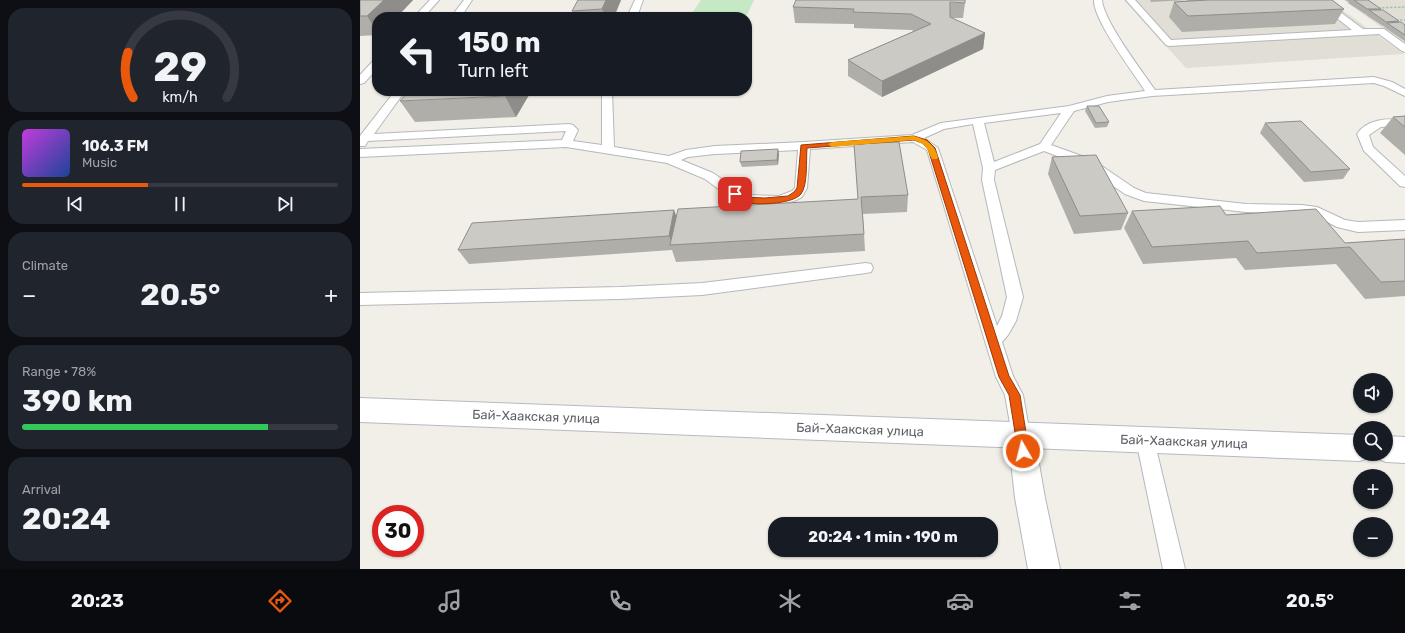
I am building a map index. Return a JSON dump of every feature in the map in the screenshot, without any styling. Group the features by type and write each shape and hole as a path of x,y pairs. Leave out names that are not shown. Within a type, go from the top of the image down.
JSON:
{"main road":[{"name":"Бай-Хаакская улица","path":"360,410 1353,448"},
{"path":"1021,435 1030,498 1044,569"},
{"path":"1393,449 1405,450"}],"lane":[{"path":"424,12 435,0"},
{"path":"460,12 468,0 475,0"},
{"path":"634,12 639,0"},
{"path":"1098,0 1102,19 1152,93"},
{"path":"1130,0 1169,43 1381,32 1405,49"},
{"path":"1318,0 1362,32"},
{"path":"360,81 372,68"},
{"path":"670,160 686,154 715,150 804,146 914,138 941,126 1070,109 1107,99 1152,93 1374,80 1388,84 1405,93"},
{"path":"362,136 373,126 396,96"},
{"path":"608,96 608,149"},
{"path":"989,168 1044,146 1070,109"},
{"path":"978,120 989,168 988,180 1015,297 1010,316 1004,330 993,340"},
{"path":"1405,122 1383,123 1370,127 1363,134 1368,148 1405,183"},
{"path":"362,136 569,127 572,130 566,143"},
{"path":"914,138 924,142 932,148 1004,377 1014,395 1021,435"},
{"path":"360,153 566,143 670,160 709,176 741,199 751,201 779,200 789,198 797,194 801,188 804,146"},
{"path":"1044,146 1092,164 1105,172 1122,188 1131,193 1144,197 1246,208 1302,209 1318,211 1342,224 1358,227 1405,225"},
{"path":"360,299 612,293 702,289 866,268"},
{"path":"1146,440 1174,569"}],"path":[{"path":"1377,8 1405,7"},
{"path":"1392,20 1405,20"}],"shaded area":[{"path":"1124,0 1328,0 1404,54 1186,68"},
{"path":"1344,0 1405,0 1405,45"}],"green space":[{"path":"701,0 754,0 748,12 693,12"}],"building":[{"path":"360,0 384,0 367,16 360,16"},
{"path":"578,0 606,0 602,9 572,11"},
{"path":"796,0 965,0 965,3 950,2 950,17 985,33 882,81 848,60 931,24 911,14 853,12 854,9 793,7"},
{"path":"1208,0 1332,0 1344,9 1188,16 1174,2"},
{"path":"1354,0 1368,0 1381,9 1367,9"},
{"path":"1369,10 1383,10 1399,21 1386,22"},
{"path":"1401,22 1405,25 1405,35 1387,23"},
{"path":"404,96 505,96 400,101"},
{"path":"1087,106 1099,106 1109,122 1096,123"},
{"path":"1405,116 1405,127 1393,117"},
{"path":"1301,121 1350,169 1311,172 1265,123"},
{"path":"899,142 908,195 861,197 864,234 670,245 678,209 858,199 854,144"},
{"path":"778,149 777,160 740,162 741,151"},
{"path":"1096,155 1128,213 1080,216 1052,157"},
{"path":"1220,206 1226,215 1316,209 1345,243 1405,239 1405,281 1381,282 1350,247 1257,253 1248,241 1152,247 1132,211"},
{"path":"674,210 669,236 458,250 472,223"}],"slow traffic":[{"path":"832,144 914,138 924,142 932,148 935,157"}],"route":[{"path":"735,194 741,199 751,201 779,200 789,198 797,194 801,188 804,146 914,138 924,142 932,148 1004,377 1014,395 1023,451"}]}
